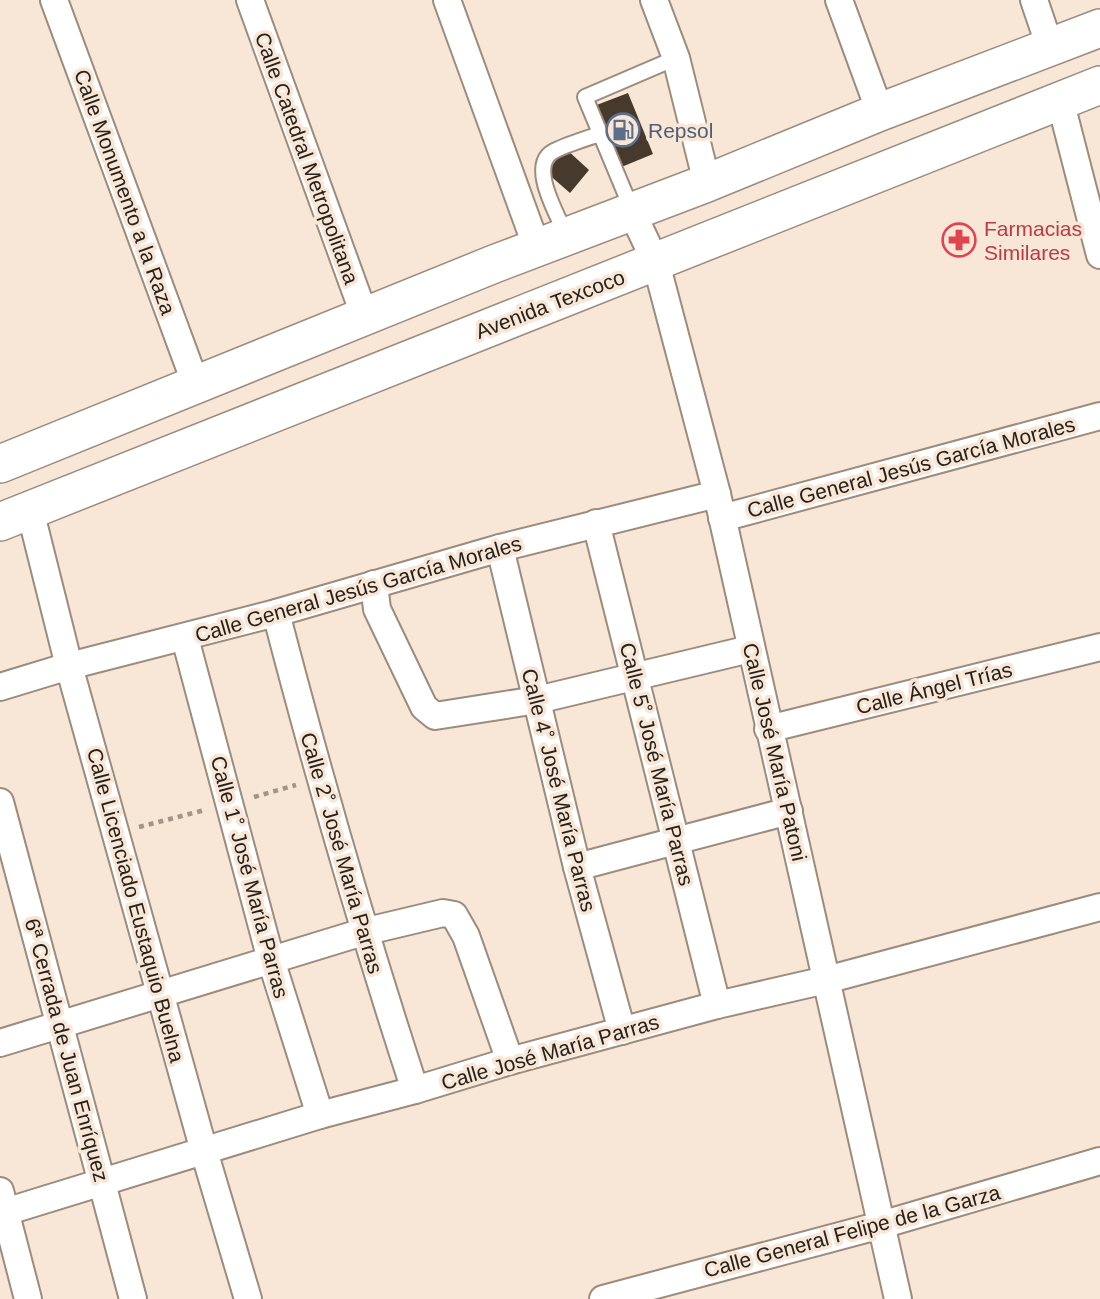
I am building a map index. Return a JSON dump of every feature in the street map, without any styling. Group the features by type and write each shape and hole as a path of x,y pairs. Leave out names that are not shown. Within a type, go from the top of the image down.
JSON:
{"main road":[{"path":"15,516 3,456 196,385 880,112 1100,28"},
{"name":"Avenida Texcoco","path":"15,516 1100,85"}],"street":[{"name":"Calle Monumento a la Raza","path":"54,0 196,385"},
{"name":"Calle Catedral Metropolitana","path":"250,0 365,317"},
{"path":"447,0 552,242"},
{"path":"654,0 676,58 707,183"},
{"path":"839,0 880,112"},
{"path":"1034,0 1050,47"},
{"path":"1060,100 1100,255"},
{"name":"Calle José María Patoni","path":"632,212 656,263 720,506 898,1299"},
{"name":"Calle General Jesús García Morales","path":"0,687 596,523 720,506 1100,416"},
{"name":"Calle Licenciado Eustaquio Buelna","path":"15,516 69,666 247,1299"},
{"name":"Calle 5˚ José María Parras","path":"596,523 717,1005"},
{"name":"Calle 4˚ José María Parras","path":"500,548 577,867 622,1031"},
{"path":"374,584 377,609 424,708 435,716 537,700 751,649"},
{"name":"Calle 2˚ José María Parras","path":"275,613 363,932 415,1090"},
{"name":"Calle 1˚ José María Parras","path":"185,638 271,960 320,1115"},
{"name":"Calle Ángel Trías","path":"768,729 1100,647"},
{"name":"6ª Cerrada de Juan Enríquez","path":"0,802 133,1299"},
{"path":"577,867 789,811"},
{"name":"Calle José María Parras","path":"3,1202 103,1183 320,1115 510,1061 1100,907"},
{"path":"0,1043 363,932 443,913 454,915 467,936 510,1061"},
{"name":"Calle General Felipe de la Garza","path":"603,1299 881,1225 1100,1161"},
{"path":"3,1202 28,1299"}],"lane":[{"path":"632,212 585,97 676,58"},
{"path":"552,242 542,176 543,164 551,152 600,134"}],"building":[{"name":"Repsol","path":"628,93 653,154 619,168 594,106"},
{"path":"566,149 589,170 570,193 546,172"}],"place":[{"name":"Repsol","path":"623,130"},
{"name":"Farmacias Similares","path":"959,240"}]}
